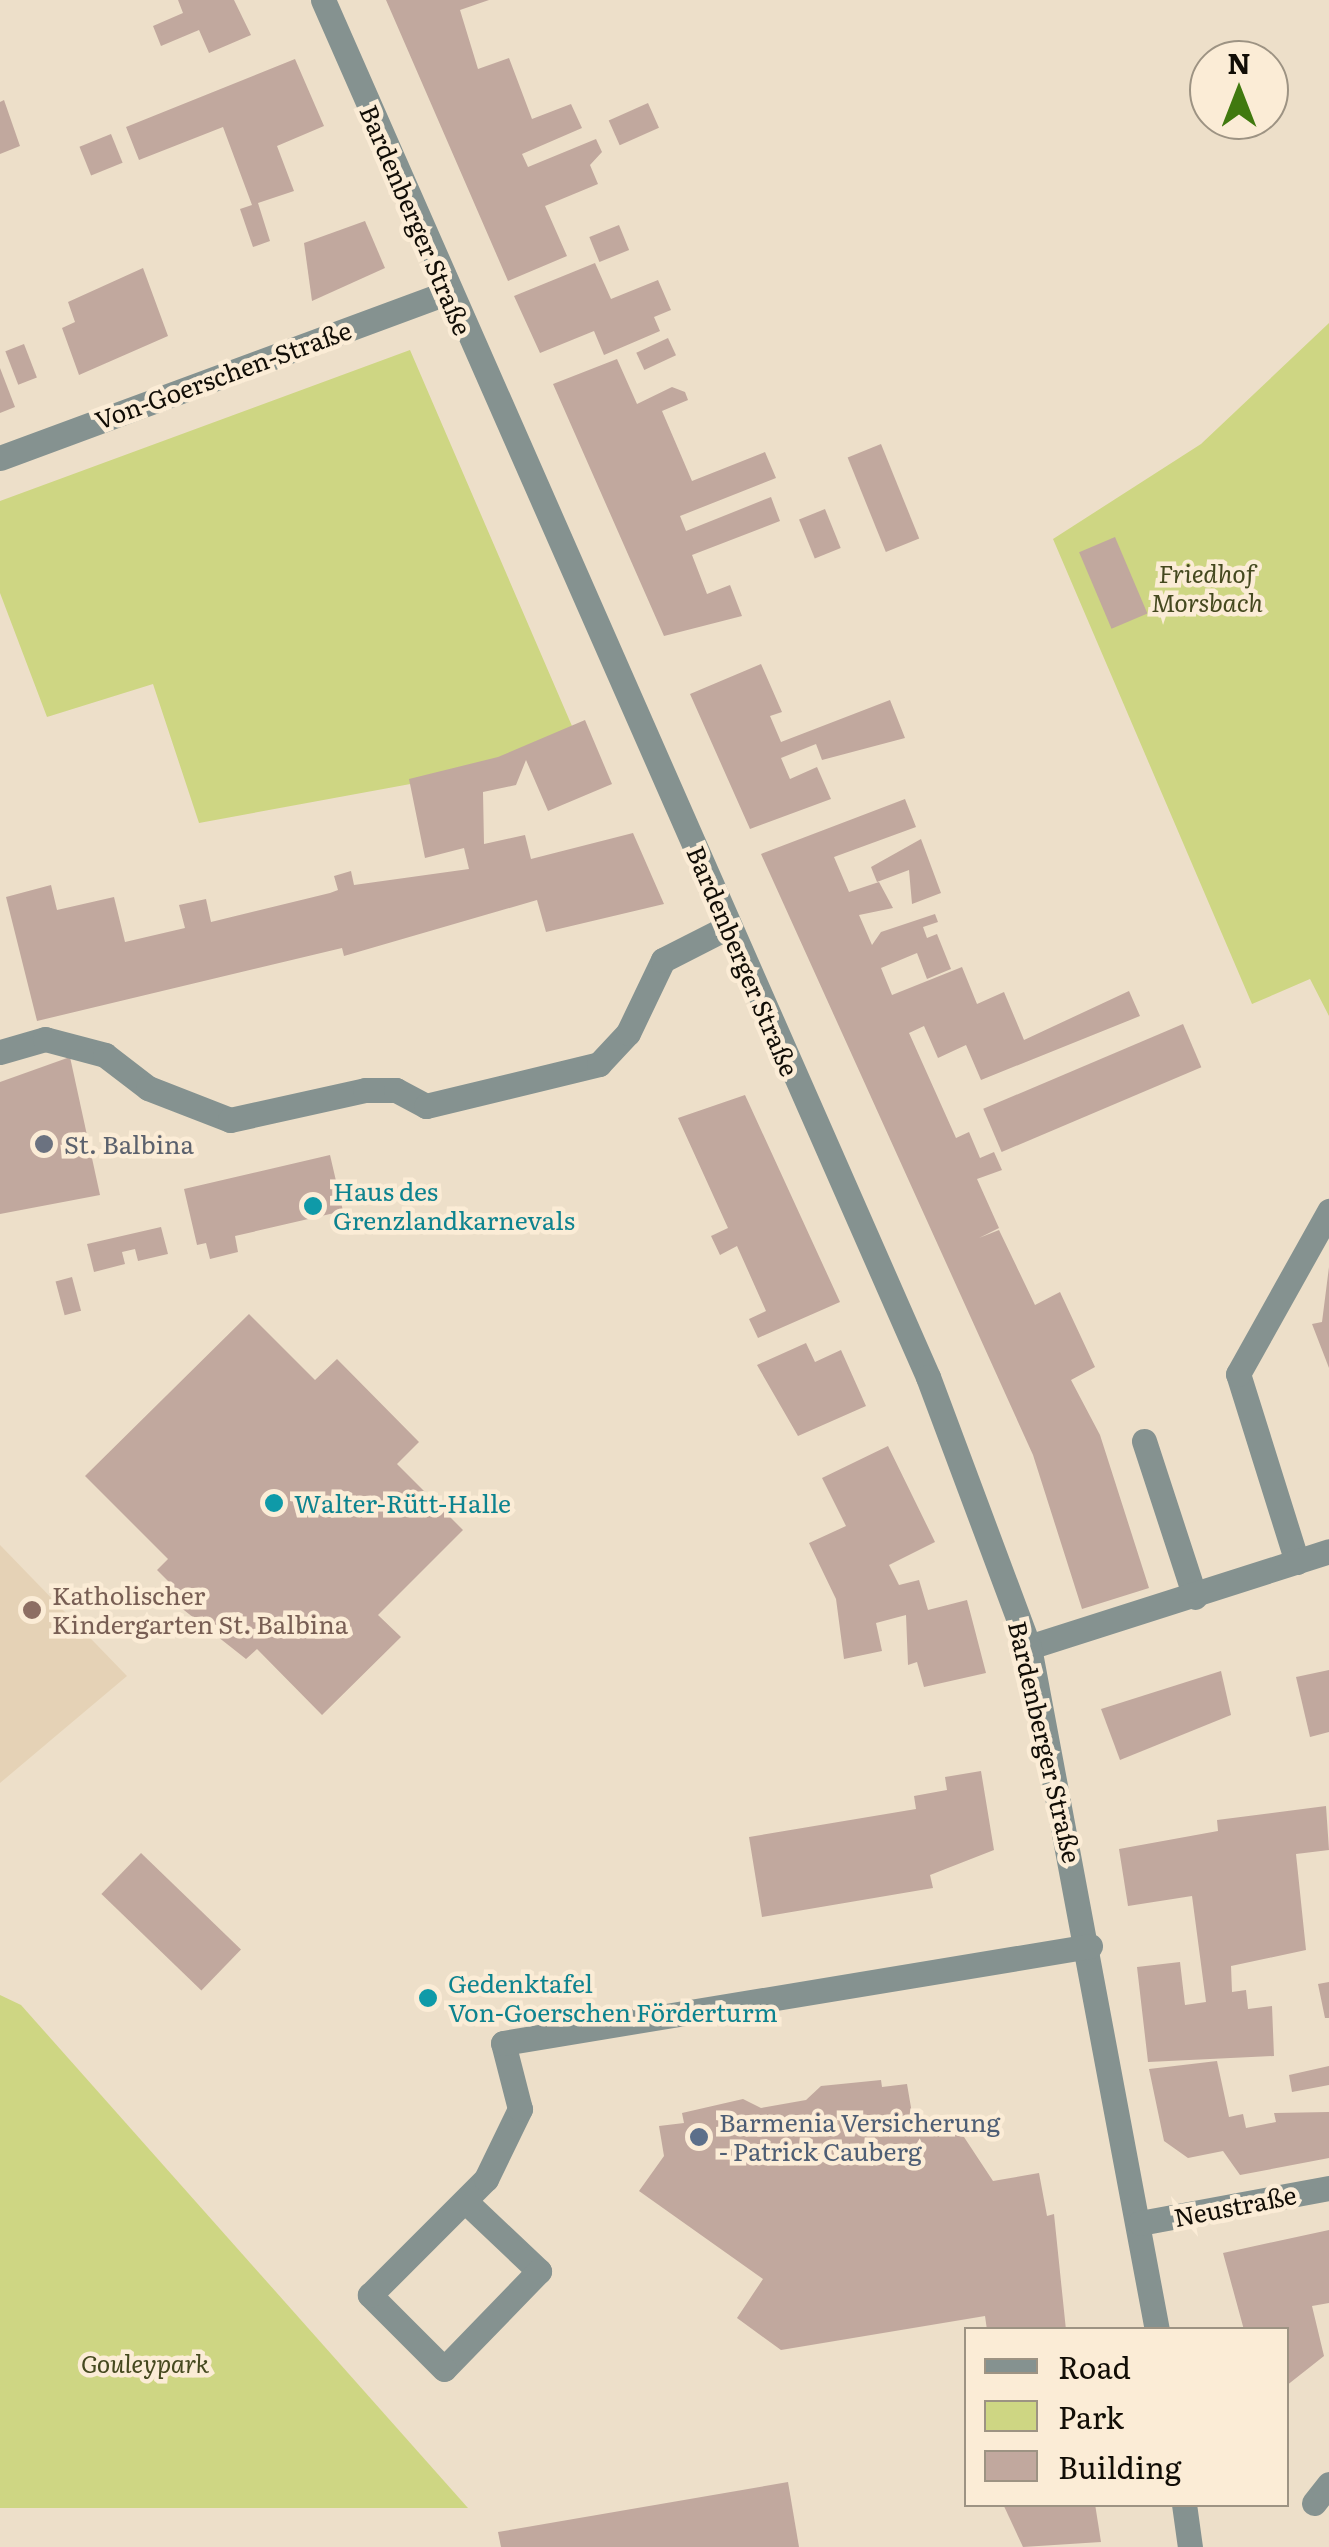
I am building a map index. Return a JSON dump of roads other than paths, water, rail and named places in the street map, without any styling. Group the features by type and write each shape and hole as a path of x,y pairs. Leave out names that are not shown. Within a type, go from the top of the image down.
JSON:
{"street":[{"name":"Bardenberger Straße","path":"324,0 446,293 928,1377 1029,1647 1090,1946 1156,2327"},
{"name":"Von-Goerschen-Straße","path":"0,458 446,293"},
{"path":"0,1052 46,1039 105,1055 148,1088 230,1120 365,1090 396,1090 426,1106 599,1064 628,1032 662,960 728,927"},
{"path":"1296,1562 1238,1374 1329,1211"},
{"path":"1144,1441 1195,1597"},
{"path":"1029,1647 1329,1551"},
{"path":"465,2201 539,2271 444,2370 370,2295 486,2179 520,2109 503,2043 1090,1946"},
{"name":"Neustraße","path":"1140,2223 1329,2188"},
{"path":"1184,2507 1190,2547"}],"place":[{"name":"St. Balbina","path":"44,1144"},
{"name":"Haus des Grenzlandkarnevals","path":"313,1206"},
{"name":"Walter-Rütt-Halle","path":"274,1503"},
{"name":"Katholischer Kindergarten St. Balbina","path":"32,1610"},
{"name":"Gedenktafel Von-Goerschen Förderturm","path":"428,1998"},
{"name":"Barmenia Versicherung - Patrick Cauberg","path":"699,2137"}],"park label":[{"name":"Friedhof Morsbach","path":"1207,588"},
{"name":"Gouleypark","path":"145,2363"}]}
